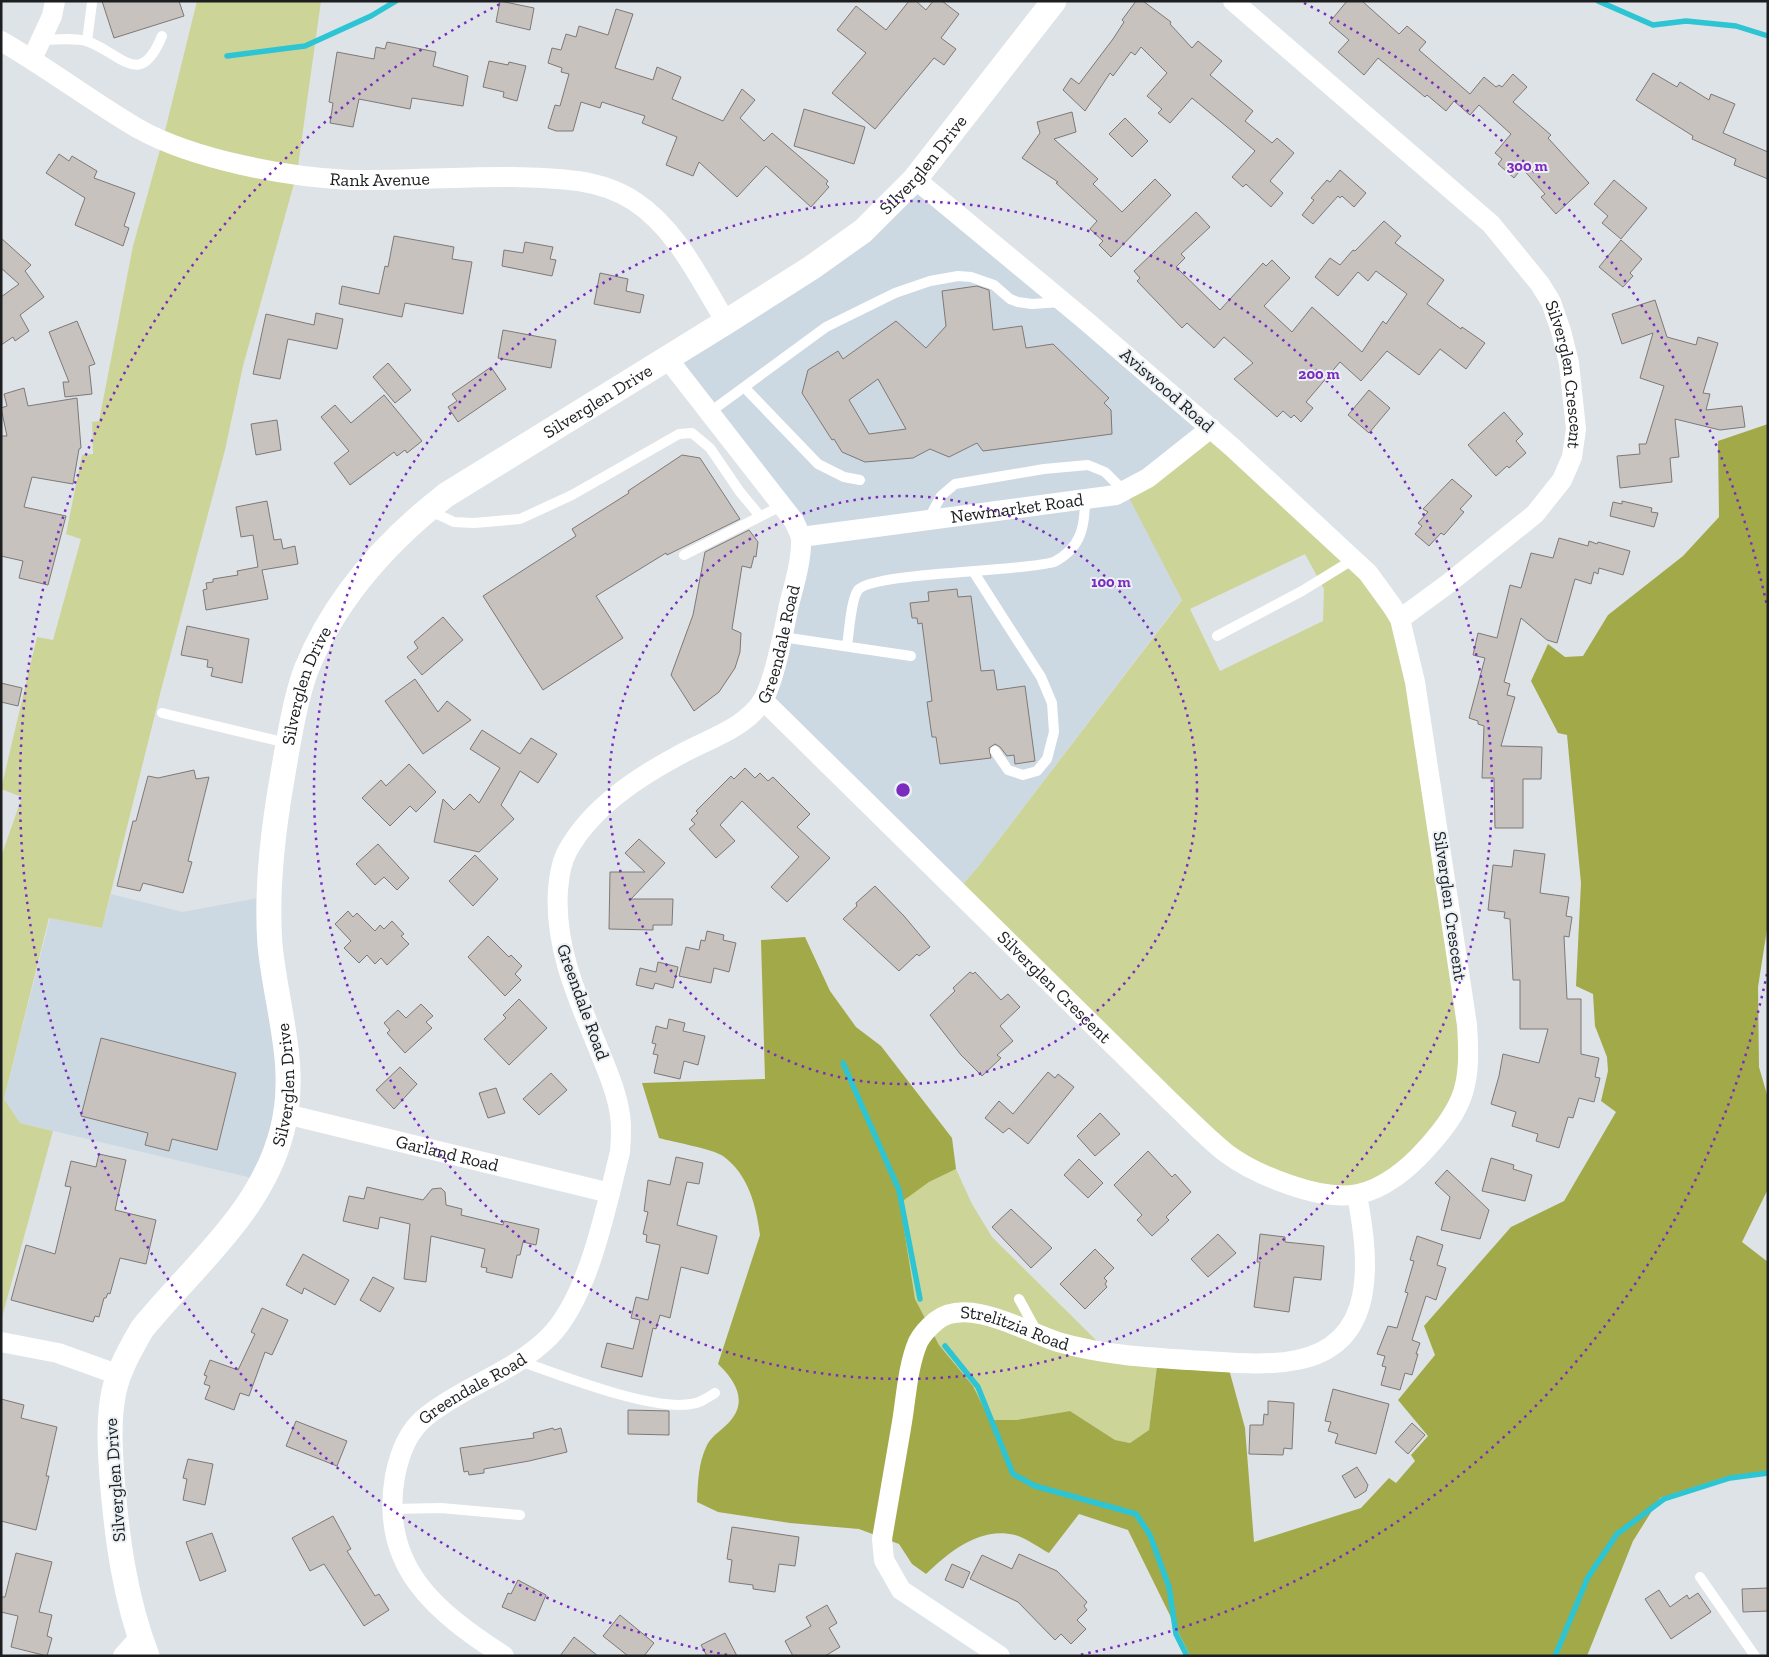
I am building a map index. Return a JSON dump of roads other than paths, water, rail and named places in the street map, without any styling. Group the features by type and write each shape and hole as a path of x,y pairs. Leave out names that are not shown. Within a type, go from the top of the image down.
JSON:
{"street":[{"path":"32,59 52,16 55,1"},
{"name":"Silverglen Drive","path":"144,1646 125,1578 114,1498 110,1415 119,1375 129,1351 142,1329 245,1210 273,1161 286,1114 289,1066 270,947 269,896 277,806 288,744 305,672 334,617 343,602 389,545 431,506 446,495 726,322 811,268 863,231 915,179 1054,1"},
{"name":"Silverglen Crescent","path":"763,700 1227,1154 1256,1172 1283,1183 1329,1194 1357,1195 1389,1180 1423,1152 1450,1121 1460,1100 1469,1072 1467,1025 1415,682 1400,619 1486,555 1535,514 1562,480 1572,457 1576,429 1569,363 1551,302 1540,284 1491,224 1233,1"},
{"name":"Rank Avenue","path":"1,41 138,128 193,152 243,165 348,180 461,176 558,178 603,186 634,201 663,227 694,267 726,322"},
{"name":"Aviswood Road","path":"915,179 1211,428 1368,573 1400,619"},
{"path":"667,358 783,505 794,521 801,537"},
{"name":"Newmarket Road","path":"801,537 1126,492 1148,478 1211,428"},
{"name":"Greendale Road","path":"504,1656 474,1637 443,1612 416,1581 400,1555 396,1539 393,1509 398,1463 405,1443 414,1429 427,1415 451,1399 520,1361 549,1337 568,1310 581,1285 610,1193 620,1152 622,1131 620,1112 607,1069 567,967 559,934 557,904 559,877 566,852 583,826 614,797 680,754 724,732 747,717 763,700 782,637 798,563 801,537"},
{"name":"Garland Road","path":"286,1114 610,1193"},
{"name":"Strelitzia Road","path":"1000,1656 901,1590 884,1560 882,1539 913,1359 919,1341 925,1332 937,1320 950,1313 967,1312 994,1318 1039,1335 1085,1348 1149,1358 1272,1363 1296,1360 1320,1353 1340,1340 1351,1326 1359,1310 1364,1270 1357,1195"},
{"path":"1,1342 58,1353 119,1375"},
{"path":"123,1656 144,1646"}],"lane":[{"path":"87,41 92,2"},
{"path":"42,40 87,41 130,65 140,65 154,54 162,36"},
{"path":"710,412 826,327 895,293 930,281 958,276 971,277 994,285 1010,299 1018,302 1032,304 1063,302"},
{"path":"744,388 818,464 844,477 860,480"},
{"path":"431,506 438,515 454,522 474,523 520,519 572,495 679,434 692,433 710,448 740,492 760,516"},
{"path":"928,520 941,496 955,484 1044,469 1088,465 1105,472 1126,492"},
{"path":"846,646 855,595 864,585 882,580 1039,565 1058,560 1080,538 1085,522 1085,499"},
{"path":"684,555 783,505"},
{"path":"1217,636 1302,591 1354,559"},
{"path":"973,571 1041,677 1052,703 1054,732 1047,759 1036,772 1023,775 1008,770 995,751"},
{"path":"782,637 911,656"},
{"path":"162,713 288,744"},
{"path":"1019,1299 1039,1335"},
{"path":"520,1361 646,1401 688,1405 699,1402 715,1393"},
{"path":"393,1509 441,1508 520,1516"},
{"path":"1700,1577 1755,1656"}],"waterway":[{"path":"227,56 305,46 371,16 396,1"},
{"path":"1598,1 1653,25 1686,21 1736,26 1768,36"},
{"path":"843,1063 899,1190 920,1299"},
{"path":"945,1346 978,1387 1013,1474 1035,1486 1136,1514 1150,1535 1169,1587 1176,1634 1187,1656"},
{"path":"1555,1656 1588,1577 1617,1534 1664,1499 1730,1478 1768,1473"}]}
